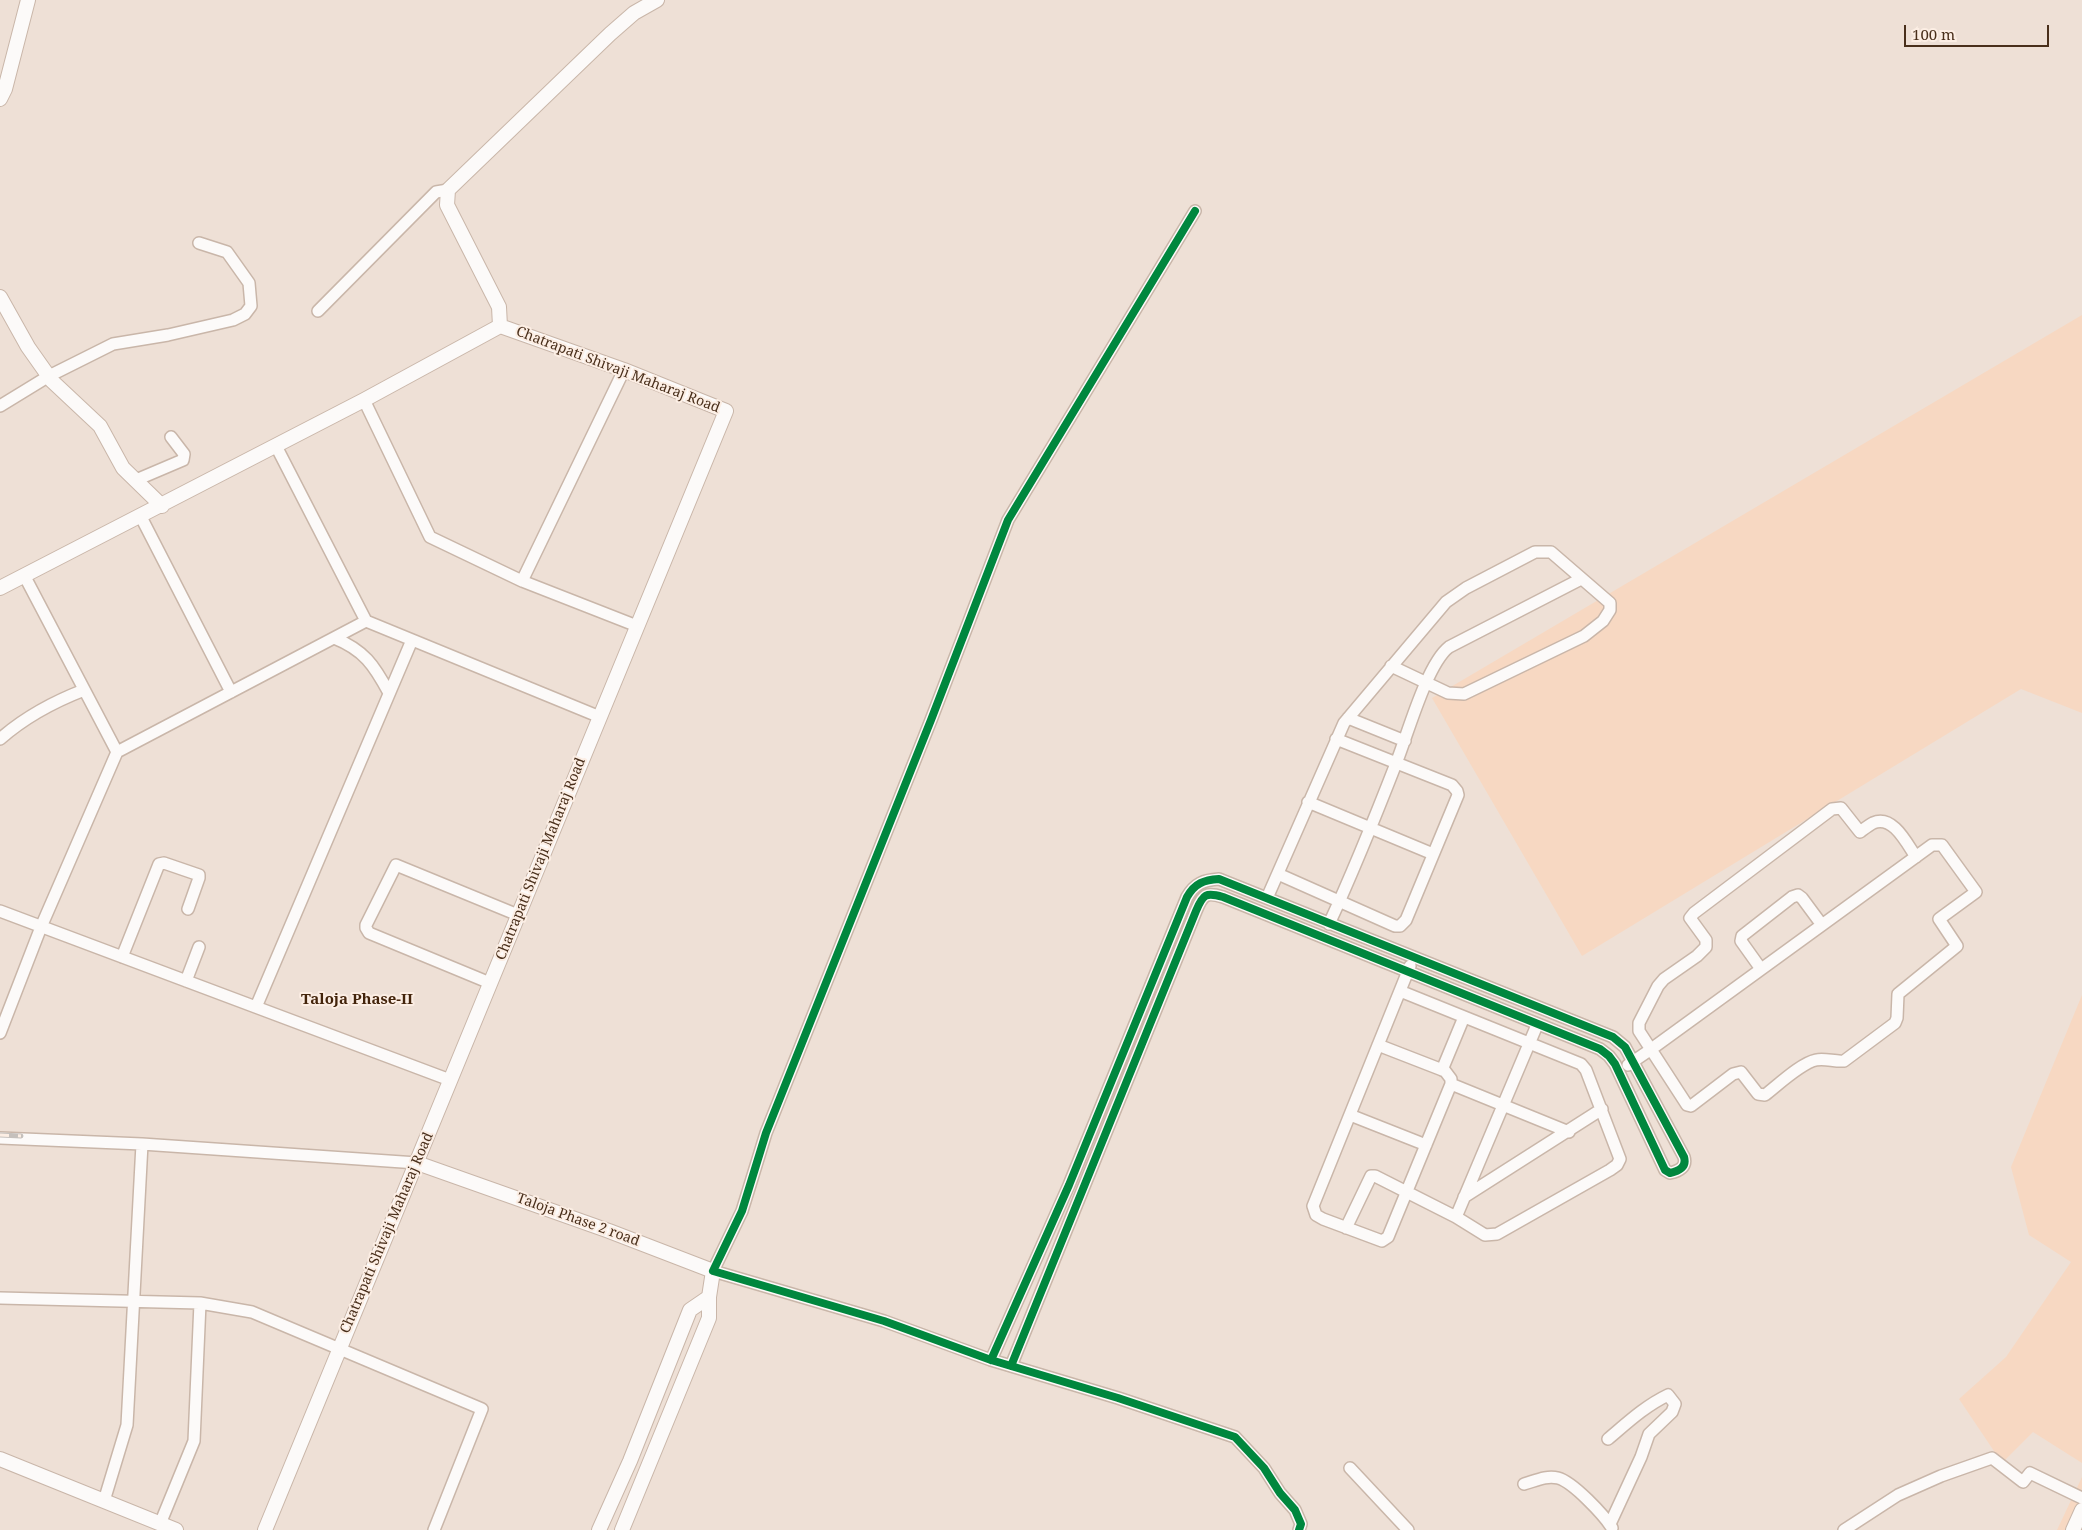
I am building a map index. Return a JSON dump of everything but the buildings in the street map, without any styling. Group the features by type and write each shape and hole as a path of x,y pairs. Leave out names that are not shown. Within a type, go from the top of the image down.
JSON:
{"street":[{"path":"0,99 5,89 28,0"},
{"path":"318,311 436,192 448,190 610,34 634,13 657,0"},
{"path":"0,588 162,506 500,326 499,307 447,205 448,190"},
{"path":"622,1530 709,1318 709,1297 714,1271 742,1211 766,1133 931,720 1008,520 1195,211"},
{"path":"0,406 49,376 113,344 210,326 245,314 251,306 252,296 249,283 227,252 199,243"},
{"path":"0,297 28,347 49,376 100,426 123,468 162,506"},
{"name":"Chatrapati Shivaji Maharaj Road","path":"265,1530 726,411 624,370 500,326"},
{"path":"522,581 624,370"},
{"path":"364,400 430,537 522,581 637,626"},
{"path":"136,480 183,460 184,454 172,436"},
{"path":"276,446 366,621 600,717"},
{"path":"141,517 231,692"},
{"path":"1267,898 1336,739 1348,718 1391,666 1438,611 1455,595 1535,552 1551,552 1610,603 1611,606 1603,621 1584,636 1464,694 1448,693 1391,666"},
{"path":"24,575 117,752"},
{"path":"1329,924 1427,683 1440,656 1449,647 1581,579"},
{"path":"0,1033 41,927 117,752 366,621"},
{"path":"334,638 350,645 366,657 376,669 389,692"},
{"path":"256,1007 412,640"},
{"path":"0,739 17,724 56,701 84,690"},
{"path":"1348,718 1405,741"},
{"path":"1278,874 1395,926 1400,926 1406,920 1458,795 1457,791 1452,785 1336,739"},
{"path":"1308,802 1433,854"},
{"path":"1618,1071 1650,1050 1916,857 1932,845 1942,845 1976,892 1939,920 1957,946 1898,994 1895,1023 1844,1061 1836,1062 1819,1059 1809,1062 1765,1096 1758,1094 1741,1072 1733,1074 1691,1106 1687,1105 1650,1050 1639,1031 1639,1023 1658,986 1664,979 1697,956 1706,947 1706,940 1690,918 1694,913 1832,809 1841,808 1860,832 1874,822 1888,823 1894,826 1916,857"},
{"path":"122,957 159,864 164,863 199,875 188,909"},
{"path":"490,983 369,934 366,925 396,865 518,915"},
{"path":"991,1360 1069,1185 1187,896 1192,888 1206,880 1219,879 1612,1037 1625,1047 1686,1162 1678,1171 1670,1173 1665,1170 1618,1071 1609,1056 1600,1049 1223,897 1212,894 1205,895 1200,900 1011,1366"},
{"path":"1198,883 1205,895"},
{"path":"1761,969 1741,941 1742,936 1792,897 1798,895 1802,898 1822,925"},
{"path":"0,911 450,1080"},
{"path":"186,980 199,946"},
{"path":"1378,1045 1442,1070 1448,1075 1451,1084 1388,1238 1382,1241 1316,1215 1313,1206 1413,957"},
{"path":"1346,1228 1371,1176 1375,1176 1456,1217 1485,1236 1497,1234 1617,1165 1620,1159 1586,1070 1581,1064 1400,991"},
{"path":"1442,1070 1464,1017"},
{"path":"1456,1217 1537,1024"},
{"path":"1451,1084 1569,1132"},
{"path":"1464,1197 1569,1132 1602,1109"},
{"path":"1350,1115 1426,1145"},
{"path":"1652,1144 1670,1133"},
{"path":"0,1138 142,1144 417,1163"},
{"path":"104,1501 127,1426 132,1302 142,1144"},
{"name":"Taloja Phase 2 road","path":"417,1163 626,1237 714,1271"},
{"path":"714,1271 884,1321 991,1360 1118,1398 1235,1437 1264,1468 1280,1493 1295,1510 1301,1524 1299,1530"},
{"path":"599,1530 630,1462 690,1310 709,1297"},
{"path":"0,1298 200,1303 252,1312 482,1409 434,1530"},
{"path":"160,1524 194,1442 200,1303"},
{"path":"1524,1484 1545,1477 1559,1478 1593,1504 1611,1527 1649,1434 1672,1412 1675,1404 1668,1395 1658,1400 1640,1412 1608,1439"},
{"path":"1844,1530 1898,1495 1941,1476 1992,1458 2023,1482 2030,1473 2082,1498"},
{"path":"0,1459 176,1530"},
{"path":"1350,1468 1408,1530"},
{"path":"2073,1530 2082,1510"}],"shaded area":[{"path":"2082,315 2082,713 2021,689 1582,956 1432,698"},
{"path":"2082,995 2082,1463 2033,1432 2002,1463 1959,1399 2006,1357 2071,1262 2029,1235 2011,1167"},
{"path":"2082,1477 2082,1530 2057,1530"}],"railway":[{"path":"0,1135 21,1136"}],"cycle path":[{"path":"1195,211 1008,520 931,720 766,1133 742,1211 713,1271 884,1321 991,1360 1118,1398 1235,1437 1264,1468 1280,1493 1295,1510 1301,1524 1299,1530"},
{"path":"991,1360 1069,1185 1187,897 1193,888 1204,881 1219,879 1613,1037 1625,1047 1685,1160 1679,1170 1670,1173 1665,1170 1615,1064 1600,1049 1223,897 1209,895 1203,898 1196,911 1011,1366"}],"district":[{"name":"Taloja Phase-II","path":"357,1000"}]}
